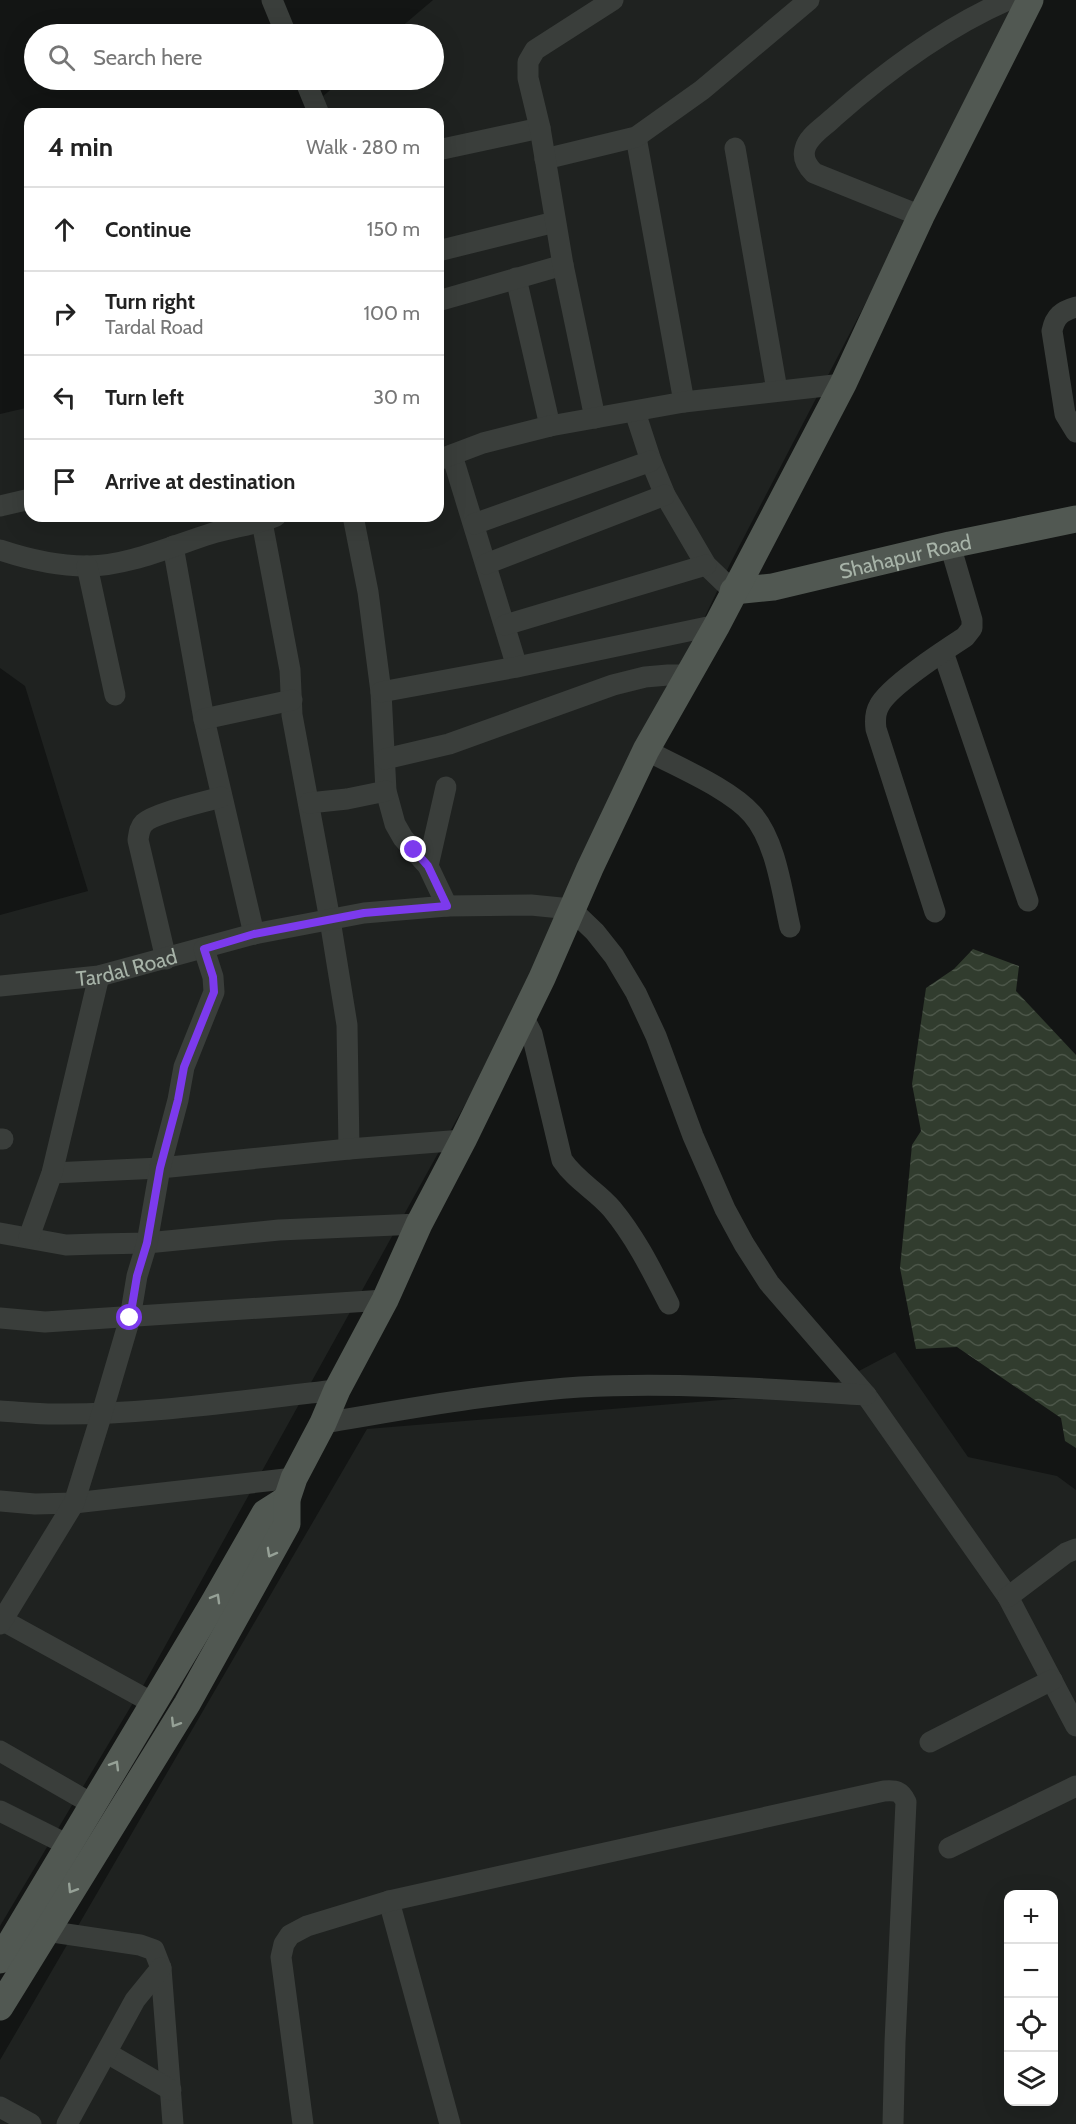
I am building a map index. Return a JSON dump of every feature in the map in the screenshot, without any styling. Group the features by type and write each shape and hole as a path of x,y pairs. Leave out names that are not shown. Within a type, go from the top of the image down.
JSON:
{"main road":[{"path":"4,1946 68,1845 265,1513 290,1489 542,978 571,909 646,750 717,625 843,384 921,216 1030,0"},
{"name":"Shahapur Road","path":"733,591 773,587 950,545 1076,519"},
{"path":"0,2007 187,1704 287,1524 290,1489"}],"street":[{"path":"272,0 282,24"},
{"path":"545,159 636,137 702,90 809,0"},
{"path":"921,216 814,173 806,164 805,149 813,136 873,83 954,28 1008,0"},
{"path":"595,418 563,265 540,128 528,78 528,62 535,50 605,3"},
{"path":"309,90 317,108"},
{"path":"444,149 540,128"},
{"path":"636,137 684,402"},
{"path":"735,148 777,390"},
{"path":"444,250 555,222"},
{"path":"444,299 563,265"},
{"path":"516,278 550,426"},
{"path":"1076,307 1064,310 1054,320 1052,331 1065,414 1076,432"},
{"path":"517,667 474,524 445,458 483,442 550,426 684,402 843,384"},
{"path":"636,412 651,461 665,495 706,565 733,591"},
{"path":"474,524 651,461"},
{"path":"486,564 665,495"},
{"path":"0,506 24,500"},
{"path":"0,550 53,563 87,566 127,560 219,531 256,522"},
{"path":"269,522 290,670 292,715 347,1025 349,1149"},
{"path":"353,522 368,592 381,692 386,791 395,824 403,838 428,866 447,906"},
{"path":"935,912 876,729 875,719 879,706 889,693 964,637 972,628 972,620 950,545"},
{"path":"173,546 204,719 254,934"},
{"path":"505,625 706,565"},
{"path":"87,566 115,695"},
{"path":"381,692 517,667 717,625"},
{"path":"943,652 1028,901"},
{"path":"385,759 449,744 613,685 645,677 688,675"},
{"path":"204,719 292,700"},
{"path":"646,750 730,795 753,814 766,836 776,864 790,927"},
{"path":"428,866 446,787"},
{"path":"309,803 347,799 386,791"},
{"path":"166,959 138,840 139,829 145,821 156,816 221,797"},
{"name":"Tardal Road","path":"0,986 99,976 254,934 364,913 447,906 531,905 571,909"},
{"path":"571,909 614,956 636,993 656,1036 697,1147 725,1209 744,1244 769,1283 866,1395 1008,1597 1074,1716"},
{"path":"153,1703 1,1622 74,1503 102,1413 130,1318 137,1276 147,1243 160,1168 184,1067 214,992 213,977 204,949"},
{"path":"29,1237 52,1173 99,976"},
{"path":"523,1016 532,1034 562,1160 572,1174 610,1206 637,1242 669,1304"},
{"path":"52,1173 160,1168 463,1140"},
{"path":"0,1233 66,1245 147,1243 279,1230 419,1224"},
{"path":"0,1318 45,1322 385,1300"},
{"path":"323,1423 485,1396 580,1387 693,1385 866,1395"},
{"path":"0,1411 54,1414 102,1413 337,1390"},
{"path":"0,1501 35,1504 74,1503 290,1489"},
{"path":"1008,1597 1076,1548"},
{"path":"930,1742 1052,1680"},
{"path":"0,1751 92,1804"},
{"path":"950,1848 1076,1786"},
{"path":"303,2124 281,1957 284,1944 290,1935 307,1926 389,1901 894,1790 902,1794 906,1802 891,2123"},
{"path":"0,1811 68,1845"},
{"path":"389,1901 450,2124"},
{"path":"46,1931 148,1947 154,1950 160,1968 173,2124"},
{"path":"67,2124 135,2000 160,1968"},
{"path":"107,2053 171,2090"},
{"path":"0,2107 31,2124"}],"shaded area":[{"path":"433,0 1023,0 730,564 519,1007 143,1686 0,1926 0,915 88,891 25,686 0,668 0,414 24,408 24,522 444,522 444,108 309,108 330,90 444,90 444,24 405,24"},
{"path":"895,1352 968,1457 1057,1476 1076,1490 1076,2124 0,2124 0,2060 367,1429 819,1392"}],"water":[{"path":"973,949 1019,966 1016,991 1076,1055 1076,1448 1065,1441 1061,1418 957,1347 916,1349 900,1268 912,1145 921,1131 912,1084 926,988 954,969"}],"route":[{"path":"130,1318 137,1276 147,1243 160,1168 184,1067 214,992 213,977 204,949 254,934 364,913 447,906 428,866 414,850"}]}
